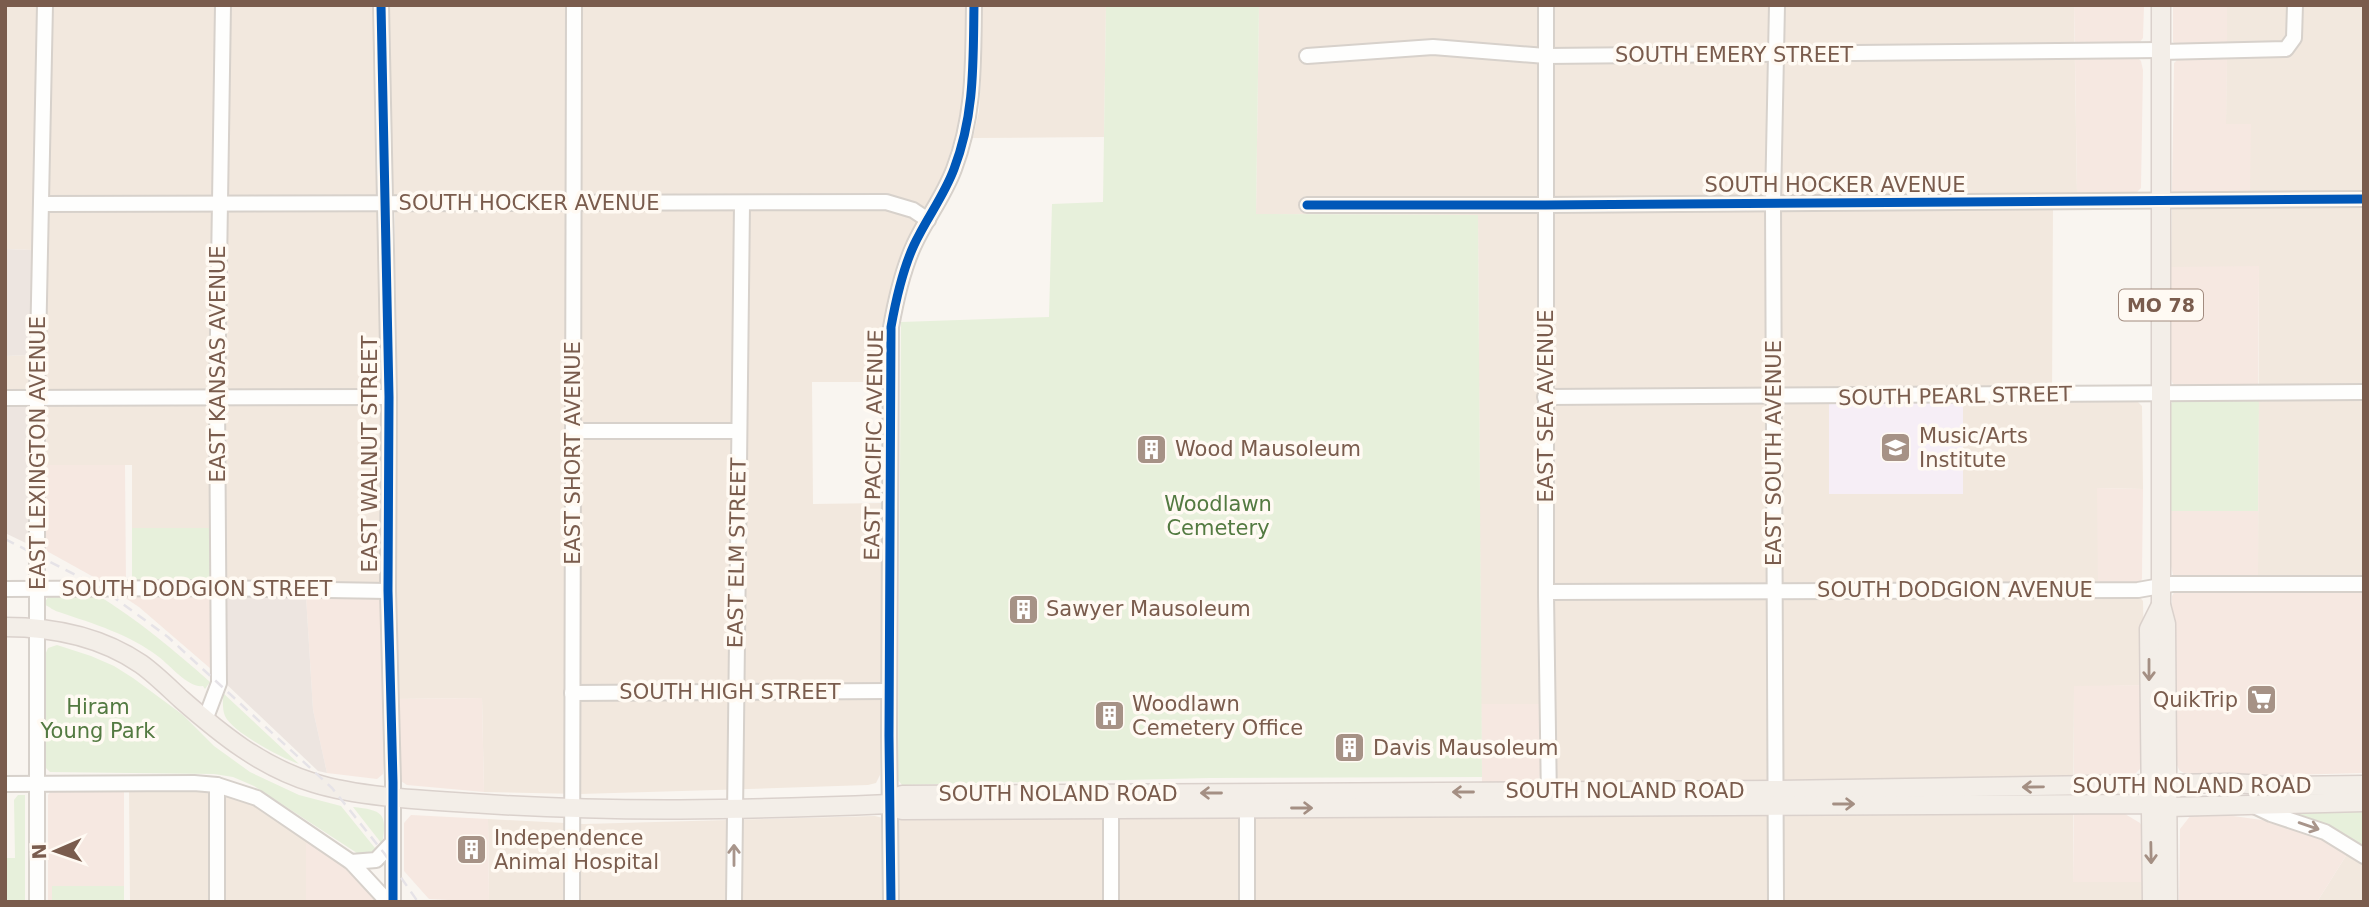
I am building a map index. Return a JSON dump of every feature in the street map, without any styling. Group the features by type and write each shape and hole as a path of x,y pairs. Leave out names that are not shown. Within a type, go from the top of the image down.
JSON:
{"main road":[{"name":"MO 78","path":"2152,902 2159,805 2149,629 2161,605 2161,5"},
{"name":"SOUTH NOLAND ROAD","path":"5,627 36,627 80,636 123,653 142,665 205,720 256,758 293,776 332,788 447,802 573,809 735,808 889,804 902,796 1111,801 1549,799 1776,797 2229,783 2286,786 2364,785"},
{"name":"SOUTH NOLAND ROAD","path":"1776,797 2159,805 2364,802"},
{"name":"MO 78","path":"2159,805 2168,902"}],"street":[{"name":"EAST LEXINGTON AVENUE","path":"37,902 37,398 45,5"},
{"name":"EAST KANSAS AVENUE","path":"205,720 219,684 217,398 223,5"},
{"name":"EAST WALNUT STREET","path":"381,5 389,397 388,591 393,796 390,902"},
{"name":"EAST SHORT AVENUE","path":"572,902 574,5"},
{"name":"EAST PACIFIC AVENUE","path":"891,902 891,327 896,299 914,245 954,171 970,116 974,5"},
{"name":"EAST SEA AVENUE","path":"1546,5 1545,397 1549,799"},
{"name":"EAST SOUTH AVENUE","path":"1776,902 1773,204 1777,5"},
{"name":"SOUTH EMERY STREET","path":"1307,56 1433,47 1546,56 2286,49 2294,38 2295,5"},
{"name":"SOUTH HOCKER AVENUE","path":"1307,205 2364,199"},
{"name":"SOUTH HOCKER AVENUE","path":"42,204 886,202 913,210 928,220"},
{"name":"EAST ELM STREET","path":"734,902 743,204"},
{"name":"SOUTH PEARL STREET","path":"1545,397 2364,392"},
{"path":"5,398 389,397"},
{"path":"573,431 739,431"},
{"name":"SOUTH DODGION AVENUE","path":"1546,592 2124,590 2161,586 2364,584"},
{"name":"SOUTH DODGION STREET","path":"5,589 218,588 388,591"},
{"name":"SOUTH HIGH STREET","path":"572,693 890,691"},
{"path":"5,784 194,783 217,785 257,797 351,862 390,902"},
{"path":"217,785 217,902"},
{"path":"1111,801 1111,902"},
{"path":"1247,801 1247,902"},
{"path":"2251,804 2270,814 2325,832 2364,856"},
{"path":"351,862 376,860 393,842"}],"shaded area":[{"path":"5,5 38,5 33,250 5,249"},
{"path":"49,5 374,5 378,189 382,236 379,585 228,584 222,580 221,528 132,528 132,465 45,465"},
{"path":"386,5 967,5 967,79 963,115 943,174 911,234 896,275 886,314 882,382 812,382 813,504 883,503 880,775 876,783 580,794 484,792 482,698 395,699 395,215"},
{"path":"982,5 1106,5 1104,137 973,138 979,111"},
{"path":"1259,5 2074,5 2077,194 1479,200 1535,210 1539,216 1540,704 1481,704 1478,215 1256,214"},
{"path":"2074,5 2144,5 2143,38 2139,43 2075,47"},
{"path":"2173,5 2227,5 2227,46 2178,46 2173,42"},
{"path":"2227,5 2364,5 2364,577 2258,578 2259,267 2171,267 2172,207 2251,124 2226,124"},
{"path":"2075,56 2136,56 2141,61 2141,188 2137,192 2077,194"},
{"path":"2179,58 2227,58 2226,124 2251,124 2250,194 2178,194 2172,191 2174,63"},
{"path":"2053,206 2052,401 2135,399 2142,406 2143,489 2097,488 2138,595 2143,601 2145,685 2074,687 2073,881 2146,882 2146,902 896,902 896,825 899,818 1556,784 1552,779 1553,213"},
{"path":"5,249 33,250 32,355 5,356"},
{"path":"2259,266 2258,385 2175,386 2170,375 2171,267"},
{"path":"32,355 31,392 5,392 5,356"},
{"path":"5,401 32,401 30,545 5,533"},
{"name":"Music/Arts Institute","path":"1963,401 1963,494 1829,494 1829,402"},
{"path":"45,465 125,465 126,585 108,585 45,550"},
{"path":"2097,488 2143,489 2142,578 2141,582 2135,585 2098,586"},
{"path":"2171,511 2258,511 2258,578 2177,578 2173,575"},
{"path":"2364,589 2364,773 2198,777 2189,776 2179,770 2173,754 2172,596 2175,591"},
{"path":"118,593 205,593 209,596 212,604 211,669 139,607"},
{"path":"224,595 306,596 313,710 327,773 318,771 223,681"},
{"path":"306,596 381,597 383,601 384,764 383,774 377,779 327,773 313,710"},
{"path":"2145,685 2144,761 2140,769 2124,779 2074,780 2074,686"},
{"path":"482,698 484,792 407,785 401,781 395,699"},
{"path":"1481,704 1540,704 1539,780 1482,783"},
{"path":"206,790 233,794 256,804 262,812 306,841 306,902 130,902 129,791"},
{"path":"51,791 124,791 124,902 48,902 48,795"},
{"path":"2074,812 2125,814 2140,823 2145,831 2146,882 2073,882"},
{"path":"2212,813 2283,823 2319,835 2349,851 2317,902 2179,902 2180,829 2191,815"},
{"path":"411,815 488,819 489,902 429,899 404,871 404,823"},
{"path":"875,816 883,818 886,902 489,902 488,819 584,824"},
{"path":"306,841 360,878 376,902 306,902"},
{"path":"2349,851 2364,862 2364,902 2317,902"}],"green space":[{"name":"Woodlawn Cemetery","path":"1106,5 1259,5 1256,214 1478,215 1482,777 1210,778 902,785 898,780 901,322 1049,317 1052,204 1103,202"},
{"path":"2176,397 2259,397 2258,511 2171,511 2170,405"},
{"path":"132,528 212,528 212,580 207,583 132,583"},
{"path":"96,594 141,625 210,682 205,689 203,686 191,684 136,642 111,630 55,611 44,603 49,596"},
{"name":"Hiram Young Park","path":"57,645 91,656 133,678 183,715 214,746 250,772 299,795 341,806 379,853 360,855 254,786 233,777 214,774 50,772 44,766 45,655 48,648"},
{"path":"223,693 299,764 258,744 229,722 223,710"},
{"path":"18,795 25,795 25,902 5,902 5,858 15,858 14,800"},
{"path":"353,807 381,815 384,826 382,844"},
{"path":"2364,808 2364,849 2326,827 2283,814 2284,810"},
{"path":"52,886 124,886 124,902 52,902"}],"railway":[{"path":"5,539 101,588 168,637 332,788 384,853 418,902"}],"cycle path":[{"path":"381,5 389,397 388,591 393,902"},
{"path":"891,902 891,327 910,255 950,179 961,149 972,88 974,5"},
{"path":"1307,205 2364,199"}],"place":[{"name":"Music/Arts Institute","path":"1896,448"},
{"name":"Wood Mausoleum","path":"1152,449"},
{"name":"Sawyer Mausoleum","path":"1023,609"},
{"name":"QuikTrip","path":"2261,700"},
{"name":"Woodlawn Cemetery Office","path":"1109,716"},
{"name":"Davis Mausoleum","path":"1350,748"},
{"name":"Independence Animal Hospital","path":"471,850"}]}
